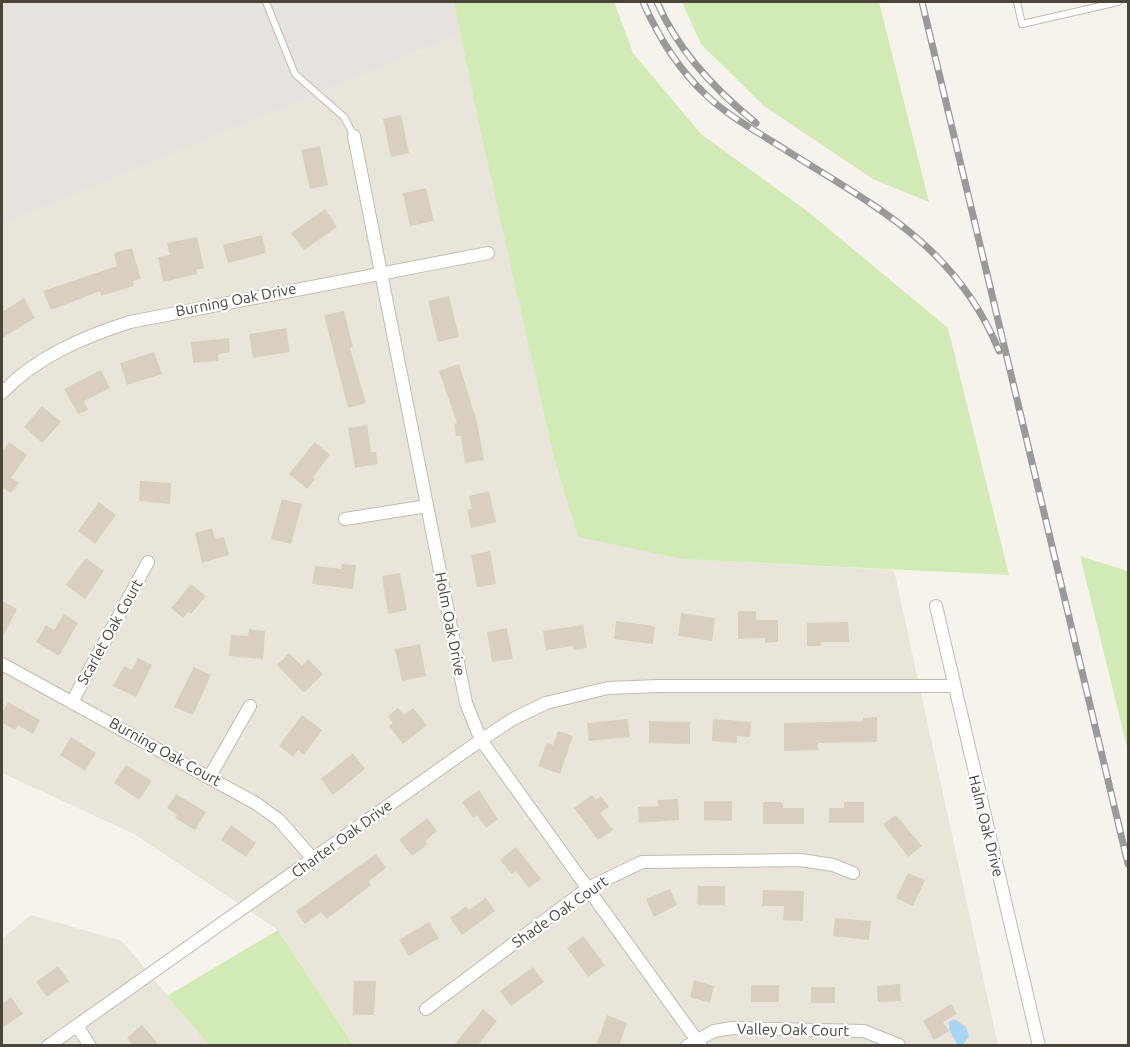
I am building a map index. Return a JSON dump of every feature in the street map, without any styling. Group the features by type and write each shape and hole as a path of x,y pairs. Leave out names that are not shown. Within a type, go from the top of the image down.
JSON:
{"street":[{"name":"Holm Oak Drive","path":"354,136 466,703 481,740 588,888 695,1044"},
{"name":"Burning Oak Drive","path":"2,393 32,367 88,335 167,314 488,253"},
{"path":"345,519 427,506"},
{"name":"Scarlet Oak Court","path":"72,702 148,562"},
{"name":"Halm Oak Drive","path":"936,606 1039,1046"},
{"name":"Burning Oak Court","path":"2,663 210,776 279,820 314,860"},
{"name":"Charter Oak Drive","path":"48,1046 481,740 513,719 546,703 608,688 953,686"},
{"path":"210,776 250,706"},
{"name":"Shade Oak Court","path":"426,1009 588,888 621,870 642,862 657,860 801,860 832,865 853,873"},
{"path":"77,1026 90,1046"},
{"name":"Valley Oak Court","path":"695,1044 714,1031 732,1028 864,1031 899,1045"}],"lane":[{"path":"266,2 295,74 344,117 354,136"},
{"path":"1017,2 1022,24 1118,2"}],"shaded area":[{"path":"2,2 454,2 461,34 2,225"},
{"path":"461,34 554,458 578,536 682,559 894,570 998,1045 353,1045 278,930 134,834 2,773 2,225"},
{"path":"31,915 122,941 209,1045 2,1046 2,939"}],"green space":[{"path":"454,2 614,2 633,53 701,134 807,211 948,328 1009,575 682,559 578,537 554,458"},
{"path":"682,2 879,2 929,202 873,179 764,106 701,44"},
{"path":"1080,556 1128,571 1128,751"},
{"path":"278,930 353,1045 209,1045 167,996"}],"water":[{"path":"954,1019 966,1027 969,1036 963,1045 957,1044 949,1029 949,1022"}],"building":[{"path":"401,115 409,153 391,157 383,119"},
{"path":"320,146 328,185 310,189 301,150"},
{"path":"426,188 434,221 410,226 403,193"},
{"path":"325,209 337,227 304,250 291,233"},
{"path":"262,235 266,253 228,263 223,245"},
{"path":"197,237 204,268 196,270 197,274 163,282 158,257 170,255 167,243"},
{"path":"132,248 141,279 133,281 134,286 101,296 100,291 51,310 43,291 117,266 114,253"},
{"path":"449,296 459,337 438,342 428,301"},
{"path":"24,298 35,318 2,338 2,312"},
{"path":"344,311 353,347 350,348 366,403 348,408 324,315"},
{"path":"286,328 290,352 253,358 249,334"},
{"path":"229,338 230,352 218,354 219,361 193,363 191,342"},
{"path":"154,352 162,374 127,385 120,363"},
{"path":"459,364 477,422 484,460 465,463 461,436 456,436 454,424 457,423 439,371"},
{"path":"101,370 110,388 84,401 88,410 78,414 64,389"},
{"path":"42,406 61,422 42,443 24,427"},
{"path":"367,425 371,452 376,452 378,464 355,468 348,428"},
{"path":"9,442 27,455 11,478 19,483 11,493 3,488 2,490 2,452"},
{"path":"315,442 330,455 307,489 289,474"},
{"path":"140,481 171,483 170,504 139,501"},
{"path":"489,491 496,522 471,528 467,510 472,509 469,496"},
{"path":"282,499 302,504 291,544 271,539"},
{"path":"99,502 116,515 95,544 78,531"},
{"path":"212,528 215,539 224,537 229,555 202,563 195,533"},
{"path":"490,551 496,584 477,587 471,555"},
{"path":"86,558 104,571 85,599 66,585"},
{"path":"342,564 356,565 353,589 312,584 315,566 341,569"},
{"path":"400,573 407,610 388,614 382,576"},
{"path":"191,584 206,596 191,614 188,612 183,618 171,608"},
{"path":"2,601 17,609 2,638"},
{"path":"738,611 756,611 756,620 778,620 778,642 765,643 765,638 738,639"},
{"path":"681,613 715,618 712,641 678,636"},
{"path":"64,614 78,623 59,656 36,642 46,625 54,630"},
{"path":"616,621 655,626 653,644 614,639"},
{"path":"848,622 849,642 821,642 821,646 807,646 807,623"},
{"path":"583,625 587,648 574,650 573,646 546,650 543,631"},
{"path":"507,628 513,659 492,662 487,632"},
{"path":"249,629 265,631 263,659 229,656 231,635 248,636"},
{"path":"420,644 426,676 402,681 395,649"},
{"path":"289,653 302,666 308,659 323,674 304,693 277,665"},
{"path":"138,658 152,665 136,697 113,686 124,666 132,670"},
{"path":"194,667 211,675 193,715 174,707"},
{"path":"8,702 40,720 33,734 18,725 15,730 2,723 2,713"},
{"path":"398,708 404,715 413,708 427,725 403,744 389,726 393,723 388,716"},
{"path":"302,715 322,730 304,755 298,750 293,757 279,746"},
{"path":"877,717 877,742 818,743 818,750 784,751 784,723 863,721 863,718"},
{"path":"628,719 630,737 589,741 587,723"},
{"path":"713,719 751,722 750,737 737,736 737,743 712,741"},
{"path":"649,721 690,722 690,744 649,743"},
{"path":"558,731 573,736 560,774 538,766 547,743 553,745"},
{"path":"71,737 96,753 85,771 60,755"},
{"path":"353,753 365,769 333,795 321,779"},
{"path":"126,765 152,781 139,800 114,783"},
{"path":"479,790 498,819 486,828 477,815 473,818 462,802"},
{"path":"176,794 206,812 195,830 175,818 177,815 167,808"},
{"path":"592,795 596,800 601,796 609,807 600,813 613,830 598,840 574,808"},
{"path":"678,799 679,820 639,823 638,807 658,806 658,800"},
{"path":"704,801 732,801 732,821 704,820"},
{"path":"763,802 782,802 783,808 804,808 804,824 763,824"},
{"path":"844,802 864,802 864,823 829,823 829,808 844,808"},
{"path":"896,815 922,846 908,857 883,824"},
{"path":"427,818 437,831 425,841 428,844 412,856 399,840"},
{"path":"231,825 256,843 246,857 221,840"},
{"path":"516,847 541,879 529,888 516,871 512,874 500,860"},
{"path":"376,854 386,868 369,881 371,885 327,919 321,912 305,924 296,911"},
{"path":"908,873 925,880 913,906 896,898"},
{"path":"698,886 725,886 725,905 697,905"},
{"path":"670,889 677,905 654,917 646,899"},
{"path":"763,890 804,891 803,921 783,920 784,906 762,906"},
{"path":"486,898 495,911 462,935 450,918 466,906 469,910"},
{"path":"835,918 871,921 869,940 833,936"},
{"path":"429,922 439,938 409,956 399,940"},
{"path":"583,936 605,965 588,977 567,948"},
{"path":"58,966 69,981 47,997 36,982"},
{"path":"533,967 544,982 511,1006 500,991"},
{"path":"694,980 714,986 710,1003 690,997"},
{"path":"354,981 376,981 374,1015 353,1015"},
{"path":"900,984 901,1001 878,1002 877,986"},
{"path":"751,985 779,985 779,1002 751,1002"},
{"path":"811,987 835,987 835,1003 811,1003"},
{"path":"11,997 23,1014 2,1028 2,1004"},
{"path":"951,1004 957,1014 943,1022 949,1031 934,1040 923,1021"},
{"path":"483,1009 497,1021 477,1046 453,1046"},
{"path":"607,1015 627,1023 619,1046 596,1046"},
{"path":"142,1025 160,1046 133,1046 127,1038"}],"railway":[{"path":"643,2 662,40 678,64 714,102 730,115 874,206 905,228 933,253 958,281 981,313 999,351"},
{"path":"657,2 676,37 699,68 726,97 756,123"},
{"path":"922,2 1128,864"}]}
